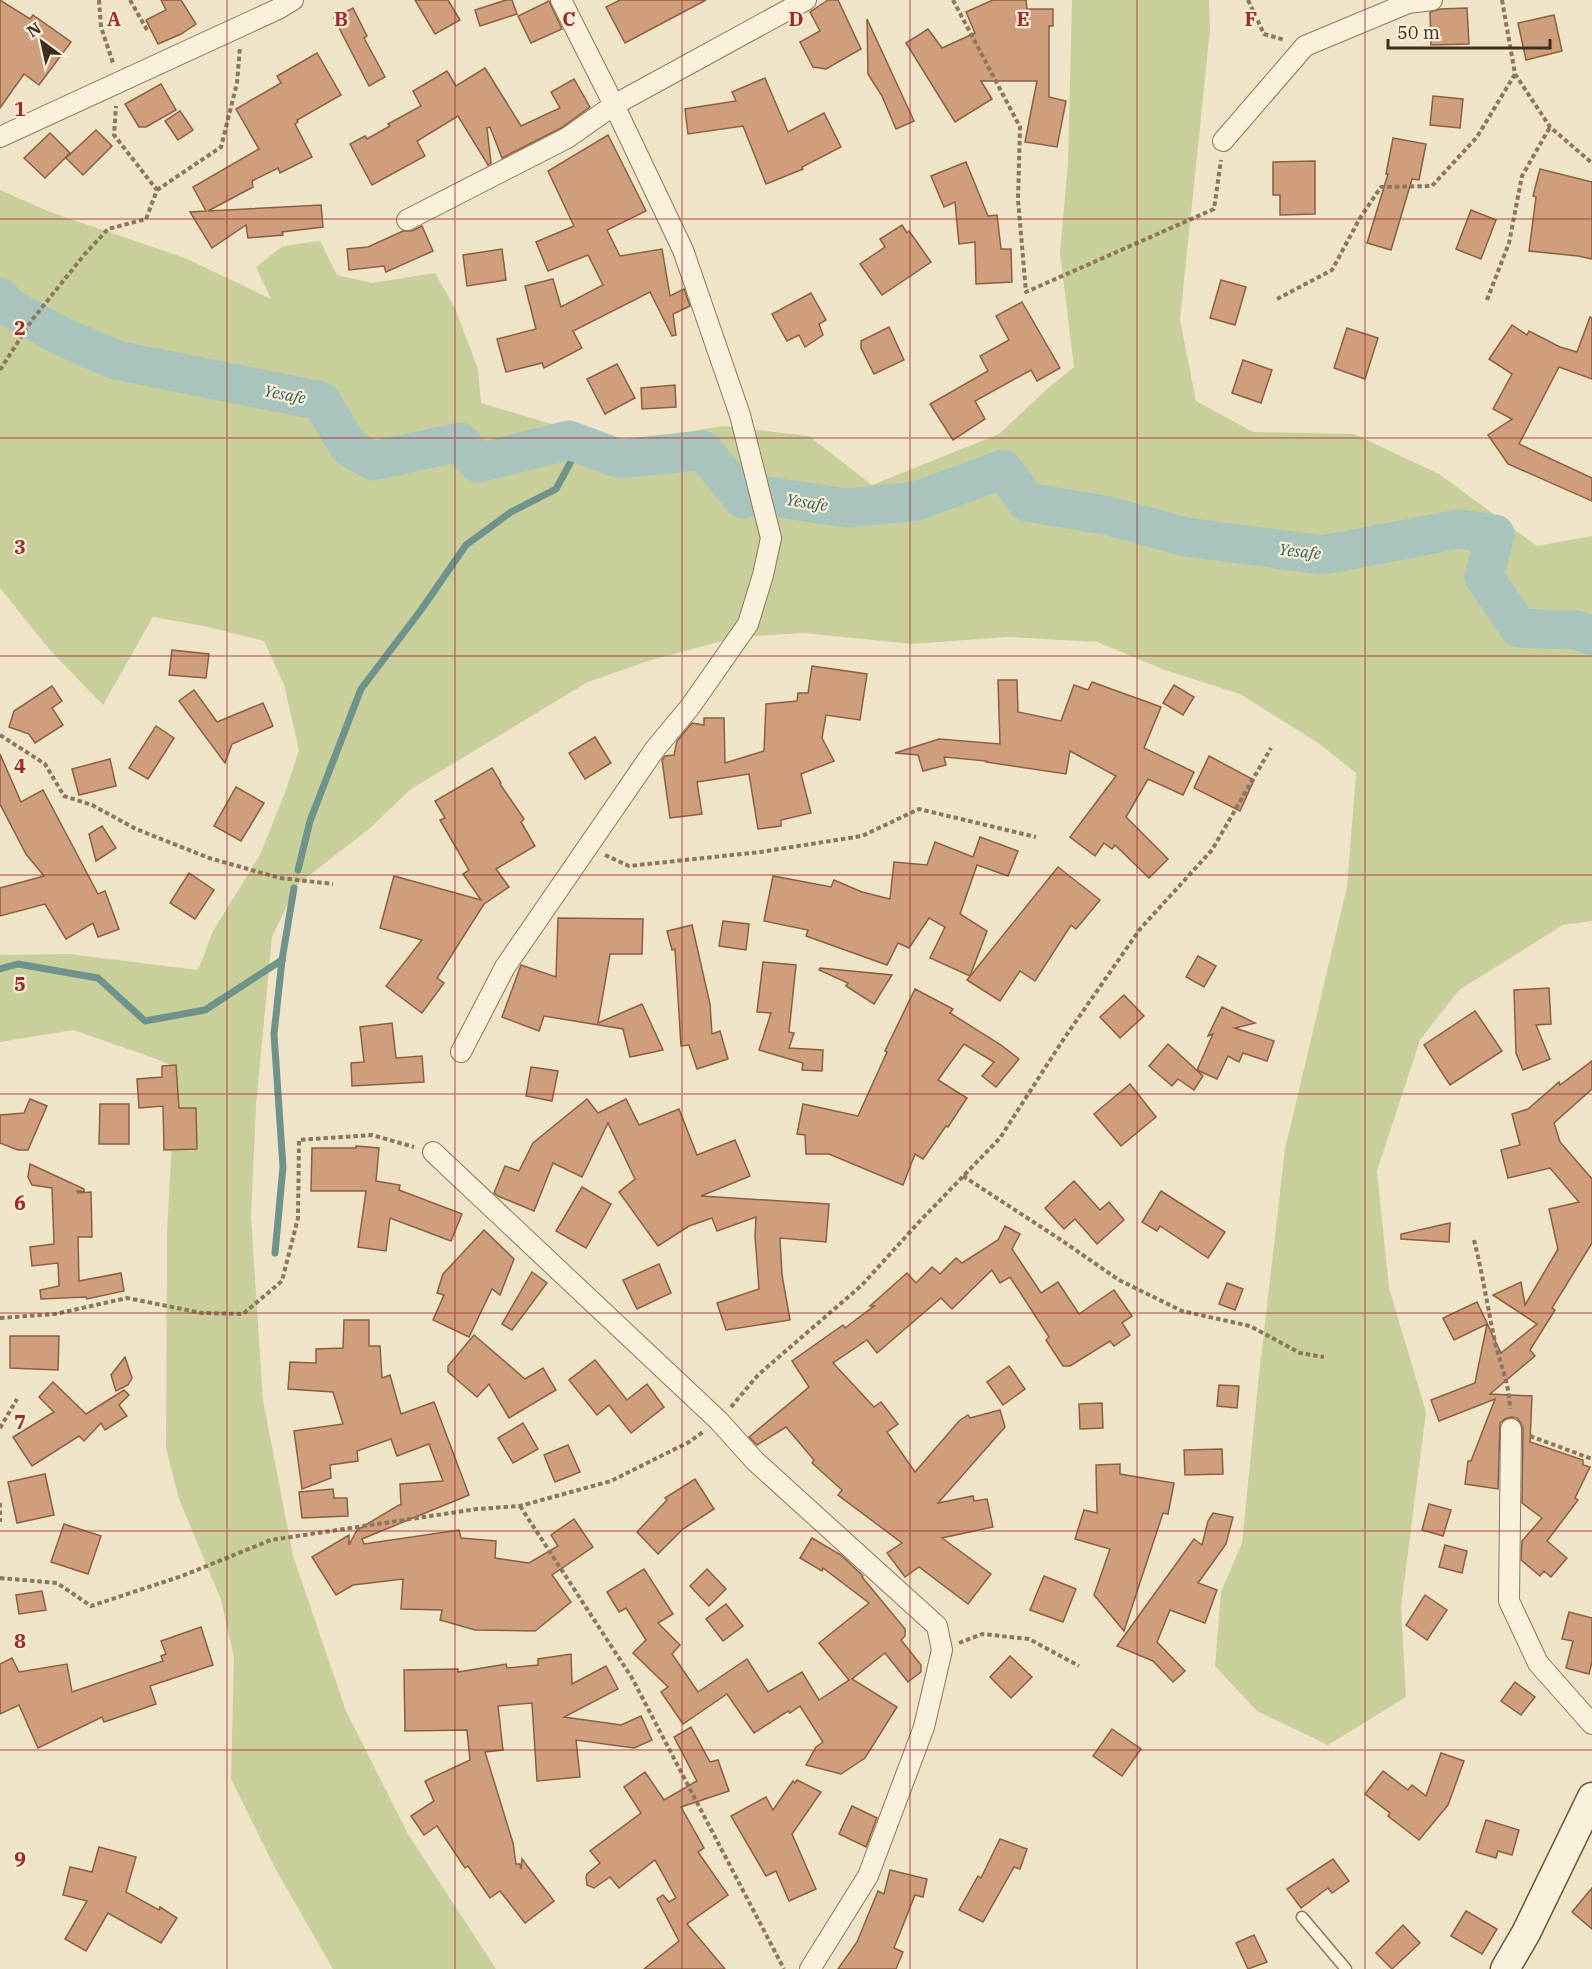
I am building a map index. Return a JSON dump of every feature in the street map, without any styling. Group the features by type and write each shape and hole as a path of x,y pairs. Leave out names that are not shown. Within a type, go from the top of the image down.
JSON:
{"street":[{"path":"0,137 292,0"},
{"path":"461,1052 505,967 655,749 690,707 748,624 763,575 771,538 740,415 683,250 561,0"},
{"path":"406,220 567,138 614,105 806,0"},
{"path":"1223,141 1305,46 1408,3 1432,0"},
{"path":"433,1152 718,1421 755,1461 937,1626 942,1650 924,1728 868,1876 810,1969"},
{"path":"1511,1429 1509,1601 1538,1663 1592,1724"},
{"path":"1505,1969 1526,1933 1592,1797"}],"lane":[{"path":"1302,1917 1346,1969"}],"path":[{"path":"99,0 101,27 119,82 114,135 157,190"},
{"path":"130,0 147,30"},
{"path":"953,0 1020,127 1018,200 1026,292 1214,209 1223,141"},
{"path":"1248,0 1264,34 1305,46"},
{"path":"1502,0 1515,74 1550,127 1592,163"},
{"path":"0,370 32,320 108,229 146,219 157,190 221,147 237,83 242,25"},
{"path":"1277,299 1332,270 1360,218 1381,187 1431,186 1477,137 1515,74"},
{"path":"1486,300 1509,243 1522,176 1550,127"},
{"path":"0,735 45,764 64,796 92,805 136,829 219,861 279,878 333,884"},
{"path":"0,1578 57,1583 91,1606 182,1576 271,1540 477,1509 520,1506 611,1481 689,1442 718,1421 758,1375 862,1285 1000,1138 1063,1040 1140,929 1212,850 1271,748"},
{"path":"588,847 629,866 760,852 862,836 919,809 1036,837"},
{"path":"0,1318 55,1314 127,1298 202,1313 243,1314 282,1281 298,1218 299,1140 372,1135 433,1152"},
{"path":"963,1176 1119,1280 1182,1311 1250,1326 1300,1353 1324,1358"},
{"path":"1474,1240 1484,1277 1497,1347 1510,1388 1511,1429 1592,1459"},
{"path":"0,1428 16,1399"},
{"path":"0,1503 0,1522"},
{"path":"520,1506 632,1678 784,1969"},
{"path":"942,1650 982,1634 1029,1639 1078,1666"}],"green space":[{"path":"1072,0 1209,0 1210,30 1180,320 1196,401 1253,432 1354,434 1439,474 1537,546 1592,536 1592,921 1563,925 1459,990 1420,1040 1377,1171 1389,1288 1426,1412 1401,1607 1406,1697 1328,1745 1257,1711 1215,1666 1221,1592 1242,1543 1285,1149 1347,887 1356,773 1318,743 1240,694 1165,670 1097,642 1007,637 912,644 804,633 738,637 651,660 588,682 411,789 369,829 297,885 272,937 256,1106 251,1216 263,1400 293,1556 346,1711 408,1834 496,1969 333,1969 275,1868 231,1779 234,1657 221,1600 179,1499 166,1448 167,1232 176,1067 73,1030 0,1042 0,955 69,954 198,970 213,931 260,855 299,750 284,685 264,641 204,626 153,617 103,705 48,648 0,588 0,190 50,212 185,258 271,299 256,267 283,246 320,241 337,275 372,283 435,273 455,308 478,369 481,403 616,443 724,426 809,436 872,485 999,434 1074,367 1060,253 1068,162"}],"building":[{"path":"0,0 30,19 33,15 71,42 39,85 24,74 0,108"},
{"path":"161,0 181,0 196,24 181,34 158,44 146,20 166,10"},
{"path":"415,0 448,0 460,20 435,34"},
{"path":"512,0 517,14 480,26 475,10"},
{"path":"620,0 706,0 625,43 606,7"},
{"path":"828,0 838,0 861,49 826,69 813,67 800,42 820,31 810,12"},
{"path":"993,0 1026,0 1027,9 1053,9 1053,26 1049,26 1049,97 1066,101 1057,147 1025,142 1037,81 981,81 992,99 955,122 906,43 928,29 942,48 975,33 966,12"},
{"path":"549,1 562,29 531,43 518,16"},
{"path":"353,8 367,36 364,38 385,77 369,86 334,18"},
{"path":"1467,8 1469,44 1431,45 1430,12 1440,9"},
{"path":"1554,15 1562,51 1526,60 1518,23"},
{"path":"867,19 914,121 896,129 882,96 868,74"},
{"path":"317,53 341,95 297,120 295,124 312,157 280,173 278,168 252,181 253,187 208,211 321,205 323,227 282,232 283,235 248,238 246,225 212,248 190,212 206,211 193,187 259,149 236,109 281,83 277,76"},
{"path":"485,68 521,126 560,108 551,92 574,79 590,107 561,128 502,158 490,127 487,128 491,163 488,165 458,116 417,141 425,156 372,185 350,144 365,136 367,139 390,126 388,124 421,106 413,91 447,71 456,86"},
{"path":"765,78 788,132 824,113 841,147 802,167 803,169 766,184 743,126 688,134 685,109 736,101 732,92"},
{"path":"161,84 176,110 146,127 139,127 125,104"},
{"path":"1433,96 1463,99 1460,128 1430,125"},
{"path":"180,111 193,130 178,140 165,121"},
{"path":"96,130 112,146 83,175 66,158"},
{"path":"50,133 70,153 45,178 24,158"},
{"path":"608,135 646,211 607,230 620,256 662,249 670,296 684,289 690,306 673,314 676,335 672,336 650,292 573,331 582,348 544,368 542,363 506,372 497,339 536,329 525,286 553,279 561,307 603,285 588,255 548,271 536,242 574,226 548,171"},
{"path":"1393,138 1426,144 1419,180 1412,179 1391,250 1367,243 1388,174 1386,174"},
{"path":"1315,161 1315,214 1280,215 1280,195 1273,195 1273,162"},
{"path":"966,162 988,216 997,215 1001,249 1011,249 1012,282 976,284 975,242 959,244 955,202 944,207 931,176"},
{"path":"1540,169 1592,182 1592,259 1529,251 1536,197 1533,196"},
{"path":"1471,210 1496,220 1481,259 1456,249"},
{"path":"902,225 907,233 909,231 931,262 882,295 860,264 885,247 880,239"},
{"path":"422,226 433,251 386,272 384,266 349,270 347,249 368,247 403,231 412,231"},
{"path":"502,249 506,280 467,286 463,255"},
{"path":"1221,280 1246,287 1235,325 1210,318"},
{"path":"811,293 826,320 819,324 823,335 805,347 799,335 787,341 772,314"},
{"path":"1022,302 1060,368 1037,381 1031,370 975,401 985,419 953,440 930,404 988,371 980,356 1009,340 996,316"},
{"path":"1590,317 1592,318 1592,379 1559,367 1519,444 1592,478 1592,501 1508,464 1488,435 1512,419 1493,409 1512,374 1489,359 1512,325 1527,335 1529,331 1560,347 1577,352"},
{"path":"889,327 904,360 874,374 861,348 861,341"},
{"path":"1347,328 1378,338 1365,379 1334,368"},
{"path":"1243,360 1272,370 1261,403 1232,393"},
{"path":"617,364 635,398 605,414 587,379"},
{"path":"675,385 676,407 642,409 641,388"},
{"path":"172,650 209,654 206,678 169,675"},
{"path":"812,666 867,674 860,720 826,715 822,738 834,761 801,774 811,813 781,820 781,826 758,829 749,774 697,782 702,814 670,818 662,760 665,756 674,755 677,741 692,723 704,725 704,718 724,718 725,763 764,751 766,704 797,701 798,693 808,693"},
{"path":"998,680 1017,680 1018,712 1061,721 1074,685 1088,690 1092,682 1161,707 1144,748 1194,772 1183,795 1148,779 1126,817 1168,859 1149,878 1115,845 1112,849 1104,843 1095,856 1070,837 1116,776 1070,751 1066,774 987,761 944,757 946,765 923,771 918,755 895,753 939,739 1000,744"},
{"path":"1174,685 1194,697 1183,715 1163,703"},
{"path":"52,686 62,701 52,708 63,725 35,743 29,734 9,727 14,711"},
{"path":"194,690 217,722 263,703 273,726 232,744 225,763 179,701"},
{"path":"156,726 174,738 148,779 129,768"},
{"path":"595,737 611,763 585,779 569,753"},
{"path":"0,754 21,802 43,790 98,894 105,891 119,929 98,937 93,923 66,939 45,904 0,916 0,888 44,876 26,854 0,804"},
{"path":"1209,756 1254,780 1240,811 1194,788"},
{"path":"110,759 116,786 79,795 72,769"},
{"path":"492,768 524,819 521,822 535,846 496,869 509,887 484,904 437,978 444,983 422,1013 386,986 422,940 380,928 394,876 481,900 463,874 469,870 440,820 445,818 435,801"},
{"path":"236,787 264,803 241,841 214,826"},
{"path":"102,826 116,848 96,861 89,834"},
{"path":"980,837 1018,851 1008,876 977,865 960,914 987,931 970,976 930,958 945,927 929,918 909,948 898,943 887,965 806,936 808,930 764,921 773,876 831,887 834,880 862,892 890,899 894,862 927,865 935,842 973,857"},
{"path":"1058,867 1100,900 1076,929 1071,925 1035,981 1020,971 1000,1001 967,980"},
{"path":"189,873 214,890 195,919 170,903"},
{"path":"558,918 643,919 642,954 610,954 598,1023 642,1004 663,1050 630,1057 623,1029 544,1016 539,1031 502,1017 521,965 556,977"},
{"path":"723,921 749,924 746,950 719,946"},
{"path":"692,925 710,1004 712,1034 720,1031 728,1059 697,1069 689,1045 681,1046 675,949 672,950 667,931"},
{"path":"1198,956 1216,966 1204,987 1186,977"},
{"path":"763,962 796,965 789,1032 794,1033 789,1048 823,1050 822,1071 802,1070 803,1063 759,1050 771,1013 757,1012"},
{"path":"820,968 892,975 874,1004 846,986 848,983 819,970"},
{"path":"1549,988 1551,1024 1536,1025 1550,1059 1523,1070 1516,1053 1514,990"},
{"path":"915,989 953,1009 950,1013 1019,1059 996,1087 982,1076 994,1062 964,1044 938,1080 967,1098 923,1159 915,1154 903,1185 829,1154 806,1154 805,1135 797,1134 803,1104 858,1116 887,1052 885,1051"},
{"path":"1124,995 1144,1016 1120,1038 1100,1017"},
{"path":"1222,1007 1255,1023 1235,1028 1274,1041 1267,1061 1243,1053 1239,1062 1228,1056 1217,1079 1197,1070 1213,1034 1208,1036"},
{"path":"1475,1011 1502,1051 1450,1085 1424,1045"},
{"path":"392,1023 396,1058 422,1056 424,1082 352,1086 351,1063 364,1062 360,1027"},
{"path":"1168,1044 1203,1076 1194,1090 1178,1079 1172,1086 1149,1066"},
{"path":"1592,1061 1592,1089 1554,1123 1560,1142 1592,1179 1592,1243 1552,1308 1555,1310 1530,1350 1535,1356 1490,1394 1532,1396 1530,1442 1583,1460 1583,1465 1590,1467 1575,1498 1578,1500 1547,1541 1567,1558 1551,1577 1544,1571 1540,1576 1521,1560 1522,1541 1542,1518 1522,1503 1523,1429 1521,1423 1517,1418 1511,1417 1500,1423 1498,1489 1465,1484 1468,1461 1471,1461 1495,1399 1439,1421 1431,1400 1475,1383 1487,1324 1454,1340 1443,1318 1477,1302 1501,1353 1537,1324 1493,1295 1521,1282 1525,1305 1558,1249 1549,1209 1579,1202 1550,1168 1508,1178 1501,1150 1520,1145 1512,1114 1528,1109 1559,1082 1560,1085"},
{"path":"176,1065 179,1108 196,1108 197,1149 164,1150 163,1106 139,1108 137,1079 162,1077 162,1066"},
{"path":"531,1067 558,1071 552,1101 526,1096"},
{"path":"1130,1084 1156,1117 1121,1146 1094,1114"},
{"path":"30,1099 47,1106 28,1150 18,1150 0,1143 0,1115 24,1113"},
{"path":"587,1099 598,1113 626,1099 639,1125 679,1109 697,1155 735,1140 750,1176 701,1196 829,1204 826,1242 780,1238 782,1275 790,1320 726,1330 717,1303 759,1289 756,1217 717,1231 712,1218 689,1226 658,1246 619,1192 635,1179 608,1123 582,1177 553,1163 534,1211 494,1193 505,1166 519,1171 533,1143"},
{"path":"100,1104 129,1104 129,1144 99,1144"},
{"path":"356,1146 379,1148 376,1181 400,1185 399,1190 462,1214 451,1241 390,1218 386,1251 358,1247 366,1191 311,1191 312,1148 356,1148"},
{"path":"30,1164 84,1189 84,1192 77,1191 78,1193 91,1192 92,1237 78,1237 79,1281 121,1273 124,1291 87,1299 86,1297 41,1299 40,1290 59,1286 58,1263 32,1266 30,1247 54,1244 52,1188 32,1185 28,1177"},
{"path":"1074,1181 1100,1210 1109,1202 1124,1220 1097,1244 1075,1219 1064,1229 1045,1208"},
{"path":"582,1187 611,1204 586,1248 556,1231"},
{"path":"1161,1191 1225,1232 1208,1258 1160,1226 1157,1231 1142,1222"},
{"path":"1450,1223 1449,1242 1401,1239 1401,1234"},
{"path":"1005,1226 1020,1234 1012,1249 1041,1293 1058,1282 1079,1314 1114,1290 1132,1316 1122,1323 1130,1335 1114,1346 1110,1341 1070,1366 1063,1366 1046,1340 1049,1337 1010,1277 1000,1283 992,1270 952,1309 941,1298 877,1353 867,1340 833,1363 874,1407 881,1402 898,1424 887,1432 915,1472 959,1421 968,1415 970,1418 1000,1410 1005,1427 938,1503 973,1496 974,1501 987,1499 993,1527 942,1538 991,1574 968,1604 919,1567 905,1577 887,1553 902,1543 838,1495 842,1490 812,1463 814,1460 786,1427 757,1445 749,1437 809,1387 792,1361 843,1325 845,1328 874,1306 870,1306 907,1273 916,1283 932,1267 940,1274 956,1258 962,1263 998,1240"},
{"path":"484,1230 514,1259 500,1295 492,1289 469,1337 433,1320 444,1295 437,1293 443,1274"},
{"path":"659,1264 671,1293 637,1309 623,1280"},
{"path":"532,1272 547,1283 512,1330 502,1324"},
{"path":"1227,1283 1243,1289 1235,1310 1219,1304"},
{"path":"344,1320 369,1320 369,1346 380,1346 382,1378 390,1375 401,1414 434,1402 469,1495 362,1539 364,1544 459,1530 461,1538 496,1541 495,1558 529,1563 558,1546 551,1535 574,1519 593,1547 552,1575 571,1602 535,1631 475,1630 440,1620 442,1610 401,1609 403,1579 353,1585 336,1595 312,1557 349,1535 349,1545 357,1530 401,1505 400,1484 443,1481 429,1444 397,1456 391,1439 357,1451 358,1461 330,1465 331,1478 302,1489 294,1431 343,1424 333,1392 288,1389 290,1362 316,1363 316,1349 343,1348"},
{"path":"474,1335 525,1379 543,1368 556,1390 509,1418 489,1384 477,1397 448,1372 448,1366"},
{"path":"10,1336 59,1336 58,1370 10,1368"},
{"path":"125,1357 132,1378 128,1385 116,1391 111,1375"},
{"path":"595,1360 627,1400 647,1384 664,1407 631,1433 609,1405 597,1415 569,1380"},
{"path":"1009,1366 1025,1389 1003,1405 987,1382"},
{"path":"53,1382 86,1414 124,1390 129,1395 119,1405 127,1416 105,1430 101,1423 84,1441 79,1436 32,1466 13,1437 54,1412 39,1397"},
{"path":"1219,1385 1239,1386 1237,1408 1217,1406"},
{"path":"1102,1403 1103,1428 1080,1429 1079,1404"},
{"path":"523,1423 538,1449 513,1463 498,1438"},
{"path":"568,1445 580,1472 555,1482 544,1455"},
{"path":"1222,1449 1223,1474 1185,1475 1184,1450"},
{"path":"1120,1464 1120,1474 1174,1483 1168,1514 1163,1513 1124,1631 1094,1595 1110,1549 1075,1539 1084,1510 1097,1513 1096,1465"},
{"path":"45,1474 54,1515 17,1523 8,1482"},
{"path":"695,1479 714,1509 683,1529 658,1554 637,1532 667,1500 665,1498"},
{"path":"333,1489 334,1498 347,1498 348,1516 302,1518 299,1492"},
{"path":"1429,1504 1451,1510 1443,1536 1422,1530"},
{"path":"1213,1513 1233,1517 1226,1544 1198,1583 1217,1590 1205,1623 1170,1610 1157,1642 1185,1671 1173,1682 1153,1661 1117,1646 1194,1539 1202,1545 1208,1521"},
{"path":"64,1524 101,1536 88,1574 51,1562"},
{"path":"812,1538 841,1555 863,1576 905,1629 905,1636 901,1640 921,1665 921,1672 908,1682 885,1653 852,1679 897,1707 865,1758 841,1774 806,1765 816,1747 823,1742 800,1706 754,1733 727,1694 683,1724 661,1692 668,1687 633,1653 646,1640 626,1608 619,1612 607,1592 644,1569 673,1614 658,1623 680,1645 672,1654 698,1692 747,1659 768,1692 802,1672 819,1700 849,1680 819,1643 869,1603 823,1568 822,1571 800,1558"},
{"path":"1445,1545 1467,1551 1462,1573 1439,1567"},
{"path":"707,1569 726,1589 709,1606 690,1586"},
{"path":"1044,1576 1076,1589 1063,1622 1030,1610"},
{"path":"42,1591 46,1610 19,1614 16,1595"},
{"path":"1425,1595 1447,1610 1427,1640 1406,1625"},
{"path":"726,1604 743,1626 723,1641 706,1619"},
{"path":"1569,1612 1592,1618 1592,1662 1589,1674 1566,1668 1573,1641 1562,1639"},
{"path":"201,1627 213,1665 150,1686 156,1704 104,1722 102,1717 38,1748 19,1705 0,1714 0,1664 12,1658 19,1672 67,1664 72,1692 163,1661 161,1656 166,1654 161,1641"},
{"path":"571,1654 572,1684 606,1666 618,1689 564,1717 621,1725 641,1716 652,1740 634,1748 576,1740 580,1777 537,1781 532,1703 498,1706 503,1750 485,1752 513,1843 516,1864 520,1864 521,1869 522,1859 554,1901 525,1923 500,1891 490,1898 468,1866 465,1868 437,1826 424,1835 411,1816 434,1801 425,1781 470,1760 467,1730 405,1731 404,1670 458,1669 458,1672 506,1664 507,1668 538,1665 538,1659"},
{"path":"1010,1656 1032,1677 1011,1698 990,1677"},
{"path":"1515,1682 1535,1697 1521,1715 1501,1701"},
{"path":"691,1727 710,1762 718,1760 729,1791 681,1807 704,1848 698,1852 728,1895 687,1924 725,1969 644,1969 679,1941 657,1899 663,1895 669,1902 676,1898 655,1860 619,1888 610,1877 594,1888 587,1885 587,1874 600,1863 590,1851 641,1813 624,1787 645,1772 664,1800 697,1781 674,1737"},
{"path":"1112,1729 1141,1749 1122,1776 1093,1756"},
{"path":"1441,1753 1464,1761 1448,1805 1419,1840 1388,1816 1390,1813 1365,1794 1383,1771 1408,1790 1412,1785 1426,1796"},
{"path":"797,1780 821,1792 792,1834 816,1889 789,1901 776,1871 766,1876 731,1816 766,1797 773,1810 793,1781 795,1783"},
{"path":"852,1806 877,1818 866,1847 839,1834"},
{"path":"1486,1820 1519,1830 1512,1855 1498,1851 1496,1858 1476,1852"},
{"path":"1000,1839 1027,1849 1020,1869 1014,1867 983,1922 959,1910 978,1876 981,1878"},
{"path":"99,1847 136,1857 126,1892 159,1910 160,1907 177,1918 161,1943 108,1913 86,1951 65,1939 87,1901 63,1895 70,1867 92,1872"},
{"path":"1333,1859 1349,1881 1332,1893 1328,1888 1301,1908 1287,1889"},
{"path":"890,1870 927,1879 923,1897 915,1895 894,1948 903,1952 896,1969 838,1969 857,1942 878,1891 884,1894"},
{"path":"1592,1888 1592,1929 1572,1912"},
{"path":"1466,1911 1497,1929 1482,1954 1451,1936"},
{"path":"1403,1925 1420,1943 1392,1969 1376,1953"},
{"path":"1254,1935 1267,1962 1248,1969 1236,1943"}],"waterway":[{"name":"Yesafe","path":"0,297 7,306 63,337 116,360 321,401 349,447 373,461 460,442 478,463 569,440 620,459 703,450 743,499 759,495 847,508 917,501 1003,469 1027,502 1109,516 1186,537 1323,555 1459,529 1495,534 1484,577 1519,628 1577,630 1592,636"},
{"path":"298,870 310,821 361,689 421,610 466,545 511,512 556,489 580,445"},
{"path":"275,1253 283,1167 274,1034 282,960 294,888"},
{"path":"0,969 18,964 98,978 145,1021 205,1010 282,960"}]}
